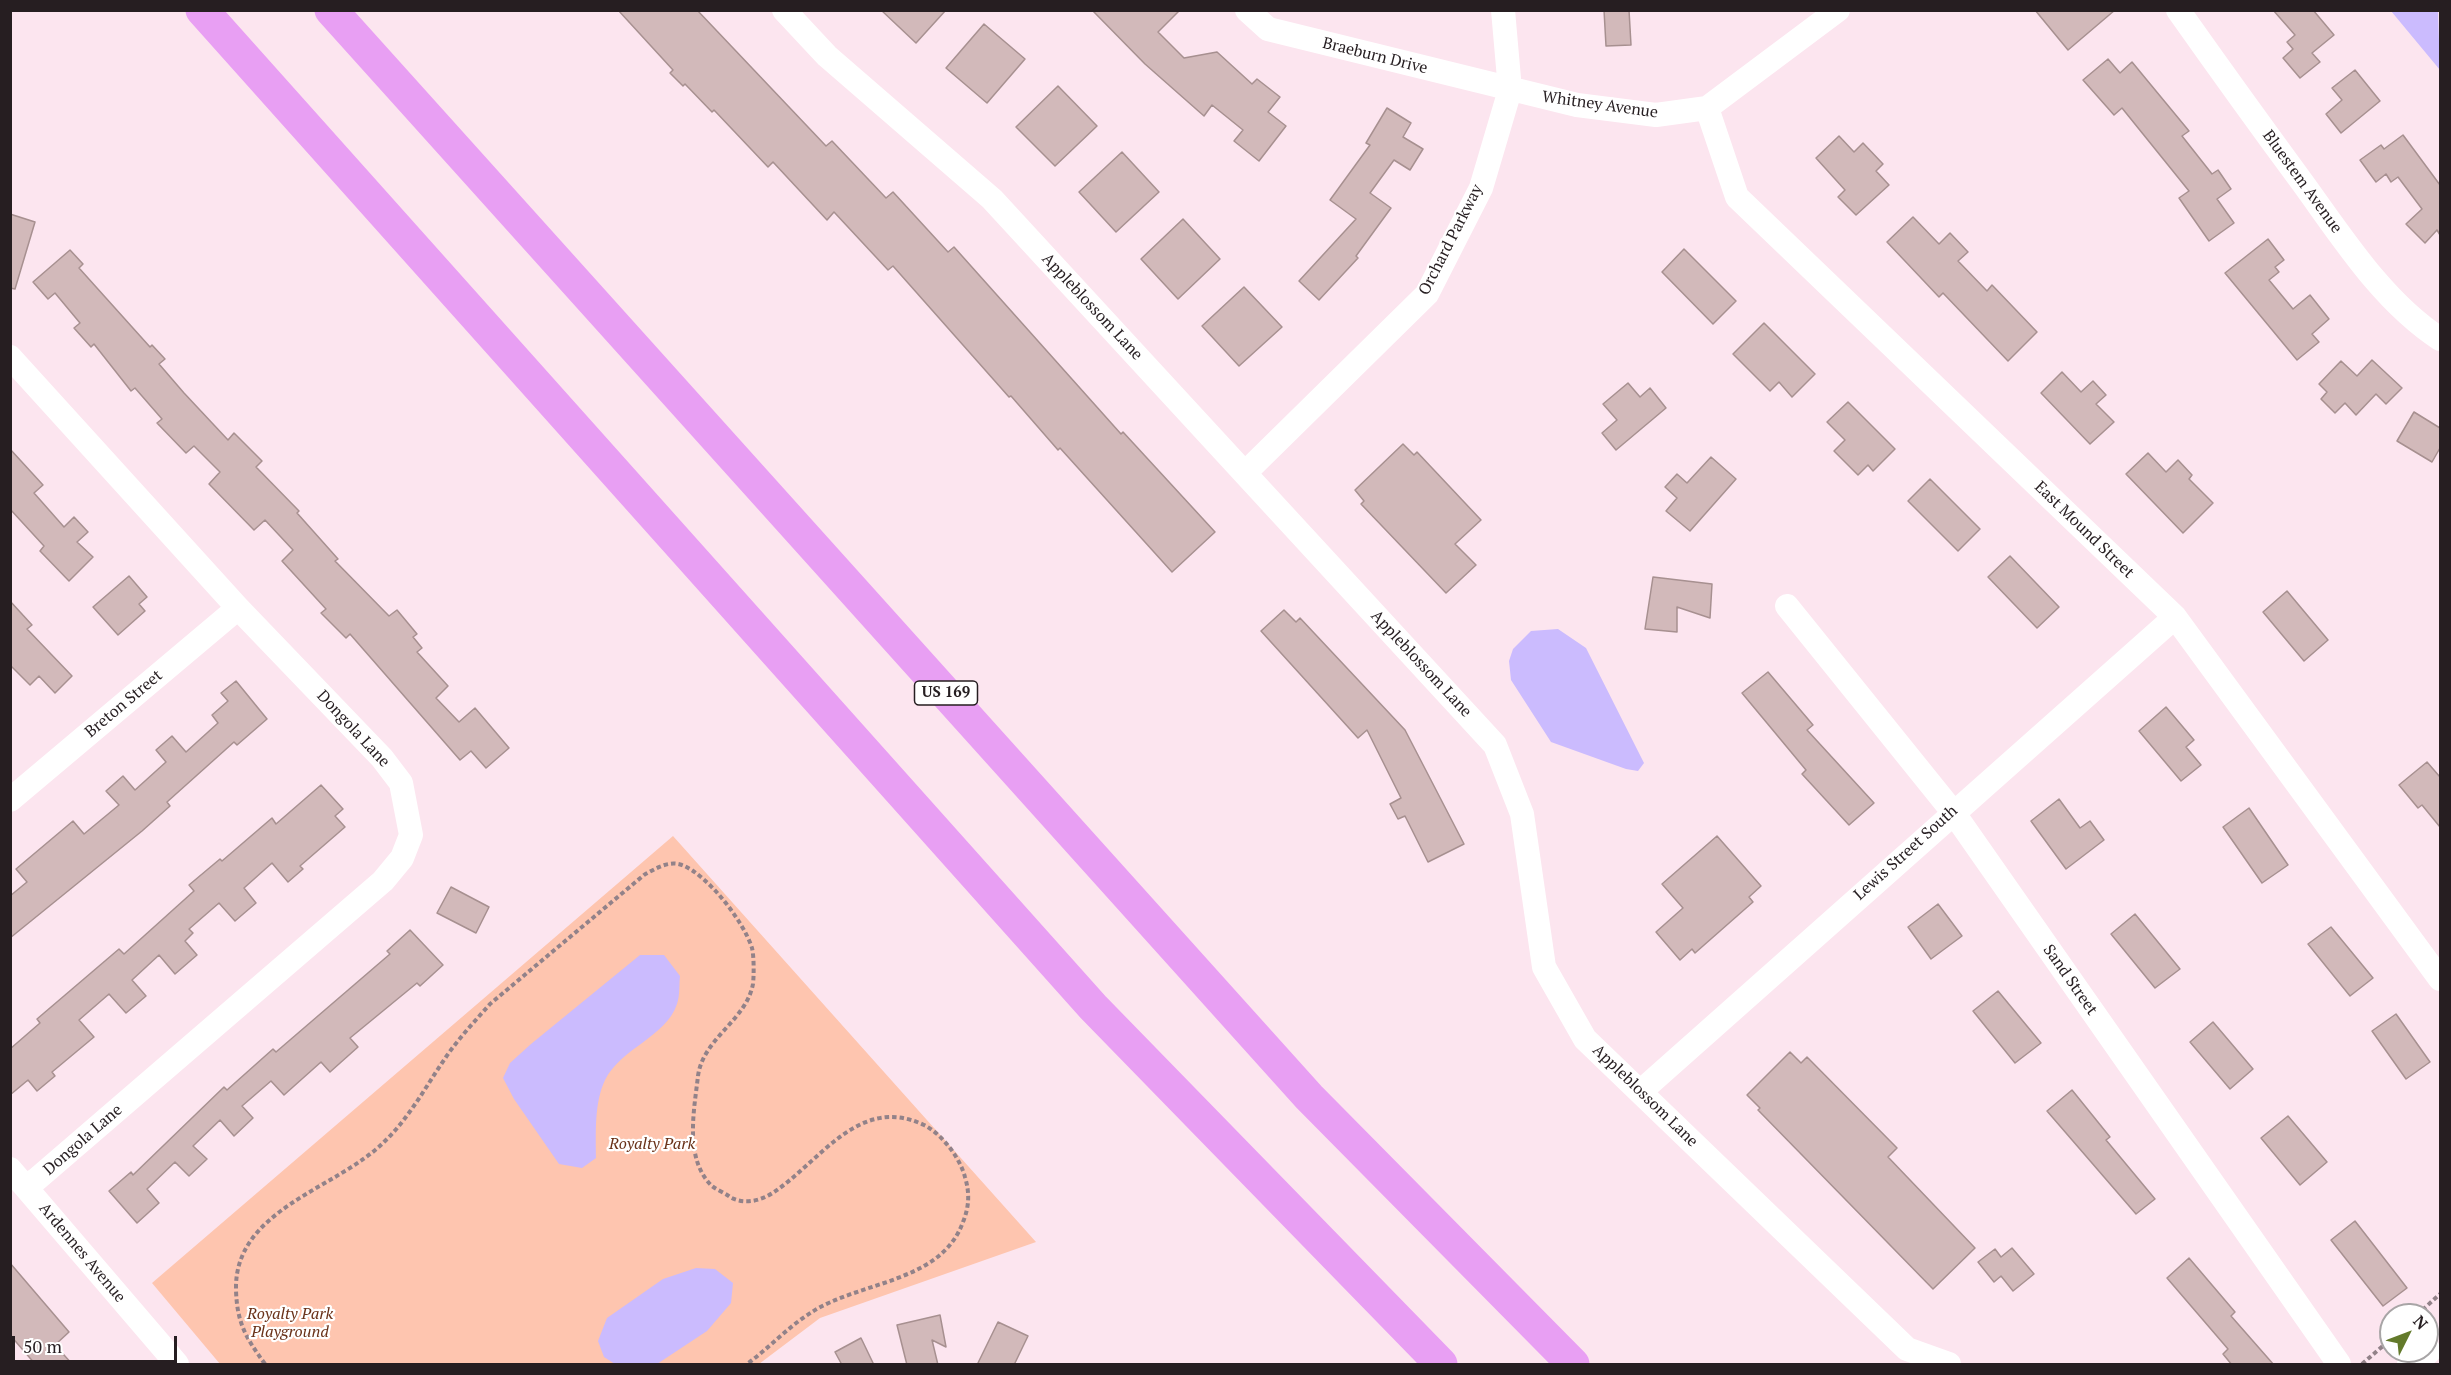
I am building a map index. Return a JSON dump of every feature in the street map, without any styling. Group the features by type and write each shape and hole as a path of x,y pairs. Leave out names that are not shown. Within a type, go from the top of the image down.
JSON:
{"highway":[{"path":"202,10 1093,1007 1441,1365"},
{"name":"US 169","path":"331,10 1309,1096 1573,1365"}],"street":[{"name":"Appleblossom Lane","path":"784,10 827,56 992,198 1495,745 1522,814 1544,967 1586,1039 1907,1349 1949,1365"},
{"name":"Braeburn Drive","path":"1247,10 1268,29 1510,90"},
{"name":"Orchard Parkway","path":"1245,473 1427,294 1480,188 1510,90 1503,10"},
{"name":"Whitney Avenue","path":"1510,90 1577,105 1656,115 1707,108 1839,10"},
{"name":"Bluestem Avenue","path":"2178,10 2381,287 2426,330 2440,339"},
{"name":"East Mound Street","path":"1707,108 1737,197 2175,617 2440,979"},
{"name":"Dongola Lane","path":"10,357 238,608 382,758 400,783 411,835 402,858 382,881 37,1179 18,1177"},
{"name":"Sand Street","path":"1787,606 1953,812 2338,1365"},
{"name":"Breton Street","path":"15,787 238,608"},
{"name":"Lewis Street South","path":"1640,1092 2175,617"},
{"name":"Ardennes Avenue","path":"18,1177 177,1365"}],"path":[{"path":"265,1365 246,1339 237,1314 236,1274 248,1242 273,1216 344,1173 384,1143 410,1113 463,1034 490,1004 644,875 662,865 682,865 706,883 732,910 752,949 753,984 743,1010 719,1035 699,1071 693,1120 697,1162 712,1186 735,1200 753,1202 773,1193 854,1126 883,1117 915,1121 935,1130 949,1147 965,1176 970,1205 959,1235 940,1257 915,1271 835,1300 810,1312 747,1365"},
{"path":"2362,1365 2379,1349"}],"green space":[{"name":"Royalty Park","path":"673,836 1036,1242 820,1318 759,1364 220,1364 152,1283"}],"shaded area":[{"path":"2391,11 2438,11 2440,70"},
{"path":"1558,629 1586,648 1644,763 1638,771 1626,769 1551,742 1511,680 1509,661 1513,649 1531,631"},
{"path":"640,955 664,955 680,976 677,1004 663,1025 621,1059 605,1080 597,1108 596,1158 582,1168 559,1164 514,1099 503,1078 510,1063 531,1044"},
{"path":"696,1268 715,1269 733,1283 731,1303 707,1331 657,1364 615,1364 604,1357 598,1341 607,1318 663,1279"}],"building":[{"path":"618,10 697,10 826,146 832,141 886,198 893,192 948,252 954,247 1121,434 1123,432 1215,532 1172,572 1060,448 1058,450 1011,396 1009,397 893,266 888,270 834,212 827,220 773,162 768,167 714,110 712,112 685,84 683,86 670,73 673,70"},
{"path":"881,10 946,10 916,43"},
{"path":"1092,10 1180,10 1158,32 1184,58 1217,52 1252,84 1257,79 1280,97 1268,112 1286,126 1259,161 1234,141 1243,130 1212,105 1204,116 1145,64"},
{"path":"1604,10 1629,10 1631,45 1606,46"},
{"path":"2035,10 2115,10 2068,50"},
{"path":"2273,10 2313,10 2334,35 2312,53 2320,62 2300,78 2283,58 2293,49 2287,42 2295,35"},
{"path":"984,24 1025,59 987,103 946,68"},
{"path":"2108,59 2120,73 2132,62 2189,131 2182,136 2212,174 2218,170 2231,189 2217,199 2234,223 2209,241 2179,198 2189,191 2122,108 2114,115 2083,80"},
{"path":"2355,70 2380,101 2341,133 2326,114 2342,100 2332,88"},
{"path":"1058,86 1097,126 1055,166 1016,127"},
{"path":"1387,108 1411,123 1403,137 1423,149 1410,170 1394,160 1370,193 1391,208 1356,256 1358,258 1319,300 1299,281 1356,219 1330,200 1370,145 1366,143"},
{"path":"2403,135 2440,185 2440,235 2437,230 2425,243 2406,224 2422,209 2398,177 2391,182 2386,174 2376,182 2360,160 2381,145 2384,149"},
{"path":"1839,136 1854,152 1863,143 1883,164 1876,171 1889,185 1856,215 1838,197 1845,190 1816,158"},
{"path":"1122,152 1159,192 1116,232 1079,192"},
{"path":"10,214 35,222 15,289 10,288"},
{"path":"1913,217 1939,244 1950,233 1968,252 1958,261 1987,291 1992,285 2037,332 2008,361 1943,293 1939,297 1887,242"},
{"path":"1183,219 1220,259 1178,299 1141,259"},
{"path":"2268,239 2284,260 2275,267 2279,272 2269,280 2293,309 2310,295 2329,319 2312,334 2319,342 2297,360 2225,273"},
{"path":"1684,249 1736,301 1713,324 1662,272"},
{"path":"70,250 83,264 79,268 150,347 152,345 165,359 159,364 184,393 228,440 234,433 262,461 256,467 299,511 297,513 338,559 335,561 389,616 397,610 417,634 413,637 422,648 417,652 448,686 436,698 459,722 475,708 509,748 486,768 471,751 460,760 350,634 346,638 321,613 326,609 282,561 293,550 265,520 254,530 209,484 220,472 194,446 186,453 157,423 162,419 135,388 131,391 94,344 91,347 74,328 80,323 55,293 48,299 33,282"},
{"path":"1244,287 1282,327 1239,366 1202,326"},
{"path":"1764,323 1815,374 1792,397 1779,382 1770,391 1733,354"},
{"path":"2372,360 2402,388 2386,404 2376,394 2356,415 2345,403 2335,413 2321,399 2327,392 2319,384 2341,361 2357,376"},
{"path":"2062,372 2081,392 2093,381 2106,395 2096,404 2114,422 2090,444 2041,393"},
{"path":"1628,383 1640,397 1650,388 1666,408 1616,450 1602,433 1617,420 1603,404"},
{"path":"1848,402 1895,449 1873,471 1868,465 1858,475 1834,451 1845,440 1827,422"},
{"path":"2414,412 2440,428 2440,448 2432,462 2397,441"},
{"path":"1403,444 1414,455 1417,452 1481,520 1455,544 1476,565 1446,593 1361,504 1364,501 1355,490"},
{"path":"10,449 43,485 34,493 64,527 74,517 88,532 77,542 93,557 69,581 40,551 44,546 10,509"},
{"path":"2148,453 2166,472 2178,460 2192,475 2189,479 2213,503 2183,533 2126,474"},
{"path":"1711,457 1736,479 1690,531 1666,511 1677,498 1665,487 1677,474 1687,483"},
{"path":"1930,479 1980,529 1958,551 1908,501"},
{"path":"2010,556 2059,607 2037,628 1988,577"},
{"path":"129,576 147,597 139,604 145,611 118,635 93,607"},
{"path":"1653,577 1712,584 1710,618 1677,607 1677,632 1645,629"},
{"path":"2287,591 2328,640 2304,661 2263,612"},
{"path":"10,601 32,625 27,629 72,676 55,693 39,676 30,685 10,665"},
{"path":"1284,610 1296,622 1300,618 1405,730 1464,844 1428,862 1405,816 1398,819 1390,804 1401,798 1367,730 1358,738 1261,631"},
{"path":"1768,672 1813,725 1807,730 1874,803 1849,825 1802,774 1806,770 1742,693"},
{"path":"236,681 267,719 237,745 234,742 167,802 170,806 142,831 10,938 10,896 27,882 16,869 73,821 84,834 119,805 106,791 123,776 135,790 166,762 156,750 172,736 186,752 218,723 212,715 228,701 221,693"},
{"path":"2166,707 2194,740 2186,747 2201,765 2181,781 2139,731"},
{"path":"2427,762 2440,777 2440,827 2422,805 2418,808 2399,785"},
{"path":"321,785 343,809 335,816 345,827 300,866 303,869 288,882 272,863 244,888 256,903 235,921 219,903 189,929 193,933 185,941 197,955 175,974 159,955 132,980 146,996 126,1013 109,994 79,1020 94,1037 52,1072 55,1076 37,1091 28,1080 10,1095 10,1049 40,1023 37,1019 119,949 124,954 194,891 189,885 220,859 222,861 272,818 276,824"},
{"path":"2059,799 2080,828 2090,821 2104,840 2066,869 2031,821"},
{"path":"2249,808 2288,865 2262,883 2223,827"},
{"path":"1717,836 1761,886 1749,897 1753,902 1695,953 1692,949 1680,960 1656,932 1683,908 1662,884"},
{"path":"451,887 489,907 476,933 437,913"},
{"path":"1938,904 1962,936 1931,959 1908,927"},
{"path":"2135,914 2180,969 2155,988 2111,934"},
{"path":"2331,927 2373,978 2350,996 2308,944"},
{"path":"410,930 443,965 420,986 417,983 350,1038 358,1047 330,1072 321,1062 284,1095 271,1081 242,1106 253,1118 234,1136 220,1120 193,1146 207,1159 189,1176 175,1162 147,1189 159,1203 137,1223 109,1191 131,1172 133,1175 224,1087 227,1090 273,1049 276,1052 390,954 387,951"},
{"path":"1998,991 2041,1043 2015,1063 1973,1011"},
{"path":"2396,1014 2430,1062 2406,1079 2372,1031"},
{"path":"2213,1022 2253,1069 2230,1089 2190,1042"},
{"path":"1790,1052 1801,1063 1807,1057 1897,1148 1888,1157 1975,1248 1933,1289 1758,1110 1760,1108 1747,1095"},
{"path":"2072,1090 2110,1137 2106,1140 2155,1199 2136,1214 2047,1111"},
{"path":"2288,1116 2327,1162 2300,1185 2261,1138"},
{"path":"2355,1221 2407,1288 2387,1303 2381,1303 2331,1240"},
{"path":"2012,1248 2034,1274 2013,1291 2001,1276 1994,1282 1978,1262 1995,1249 2001,1257"},
{"path":"2189,1258 2235,1312 2231,1316 2274,1365 2232,1365 2223,1354 2228,1349 2167,1278"},
{"path":"10,1263 69,1332 55,1345 73,1365 36,1365 10,1335"},
{"path":"940,1315 946,1347 932,1340 938,1365 907,1365 897,1325"},
{"path":"998,1322 1028,1336 1014,1365 977,1365"},
{"path":"861,1338 874,1365 842,1365 835,1352"}],"park label":[{"name":"Royalty Park Playground","path":"290,1323"}]}
